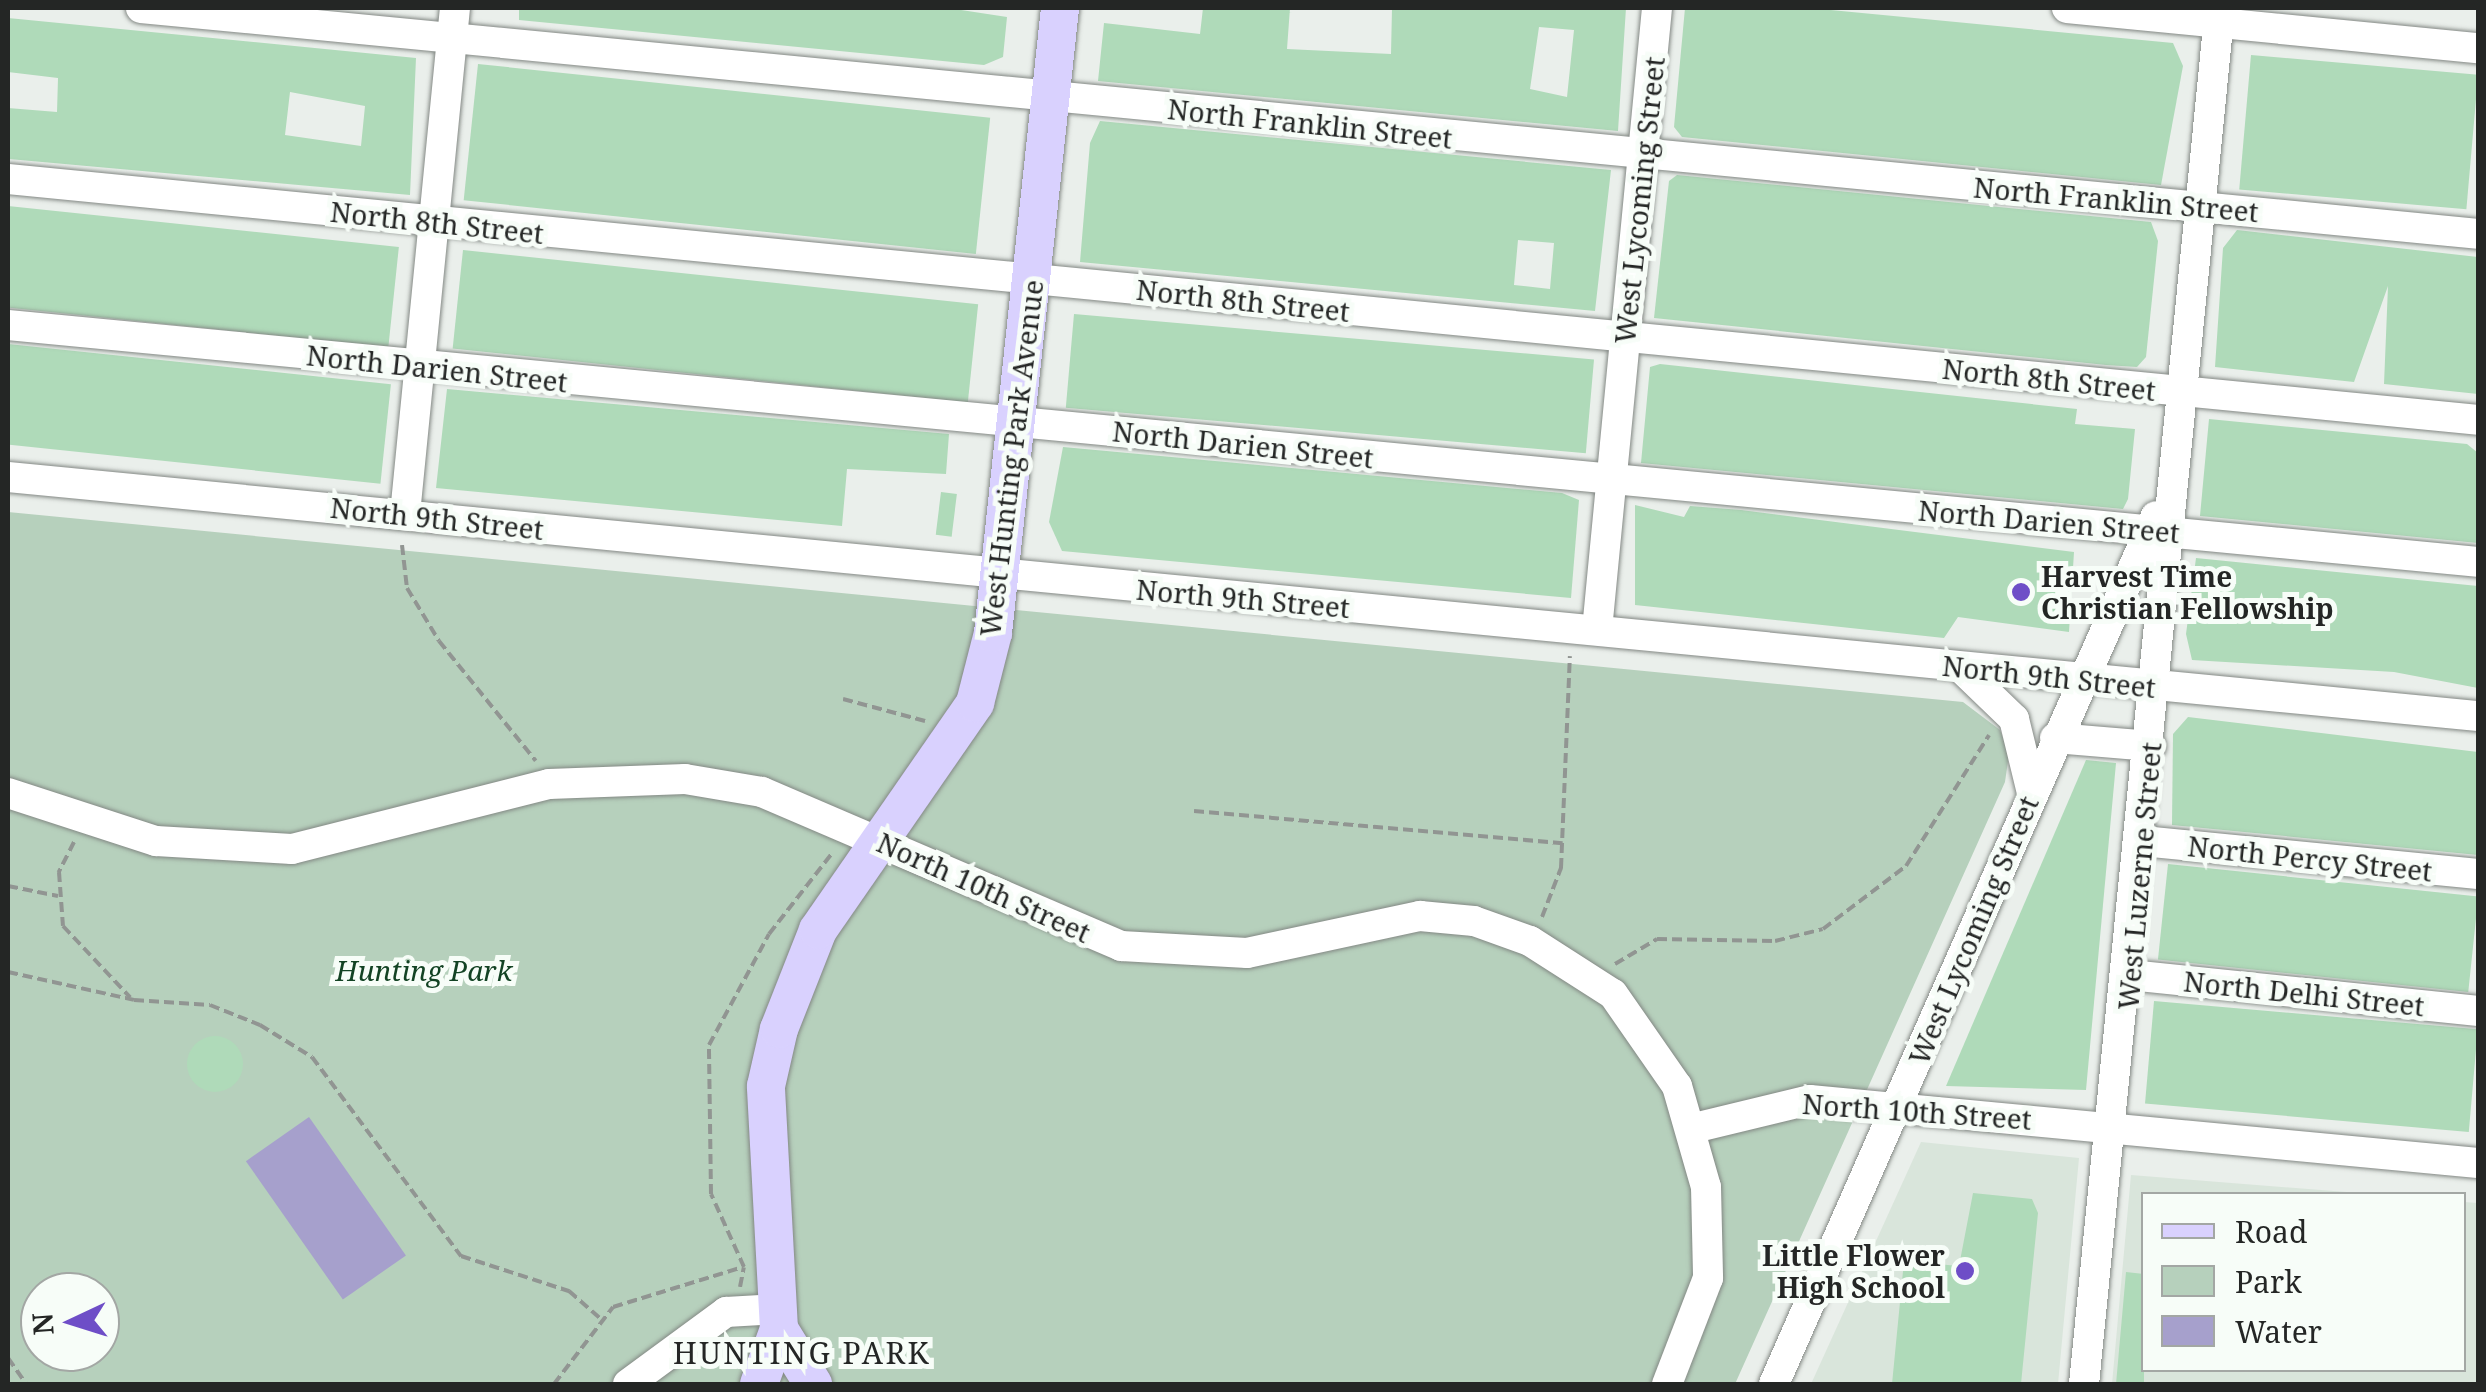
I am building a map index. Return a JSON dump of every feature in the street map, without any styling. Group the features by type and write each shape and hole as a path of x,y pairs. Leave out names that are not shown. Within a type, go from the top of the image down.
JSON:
{"main road":[{"name":"West Hunting Park Avenue","path":"759,1384 779,1319 770,1067 818,930 975,703 1002,577 1060,8"},
{"name":"West Hunting Park Avenue","path":"779,1319 813,1384"}],"street":[{"name":"North Franklin Street","path":"142,8 453,23 1050,98 2478,234"},
{"name":"West Lycoming Street","path":"1597,630 1658,8"},
{"path":"2067,8 2220,15 2478,48"},
{"path":"2184,392 2220,15"},
{"path":"404,514 453,23"},
{"name":"North 8th Street","path":"8,179 2478,420"},
{"name":"North Darien Street","path":"8,325 2478,562"},
{"name":"West Lycoming Street","path":"1774,1384 1898,1107 2080,678 2160,531 2176,478 2184,392"},
{"name":"North 9th Street","path":"8,477 1002,577 1597,630 2478,716"},
{"name":"West Luzerne Street","path":"2084,1384 2115,1128 2157,687 2160,531"},
{"path":"1960,667 2014,719 2032,793"},
{"path":"2055,738 2151,746"},
{"name":"North 10th Street","path":"8,793 156,841 292,849 549,784 685,779 762,792 1121,946 1247,953 1420,916 1493,927 1613,994 1694,1128 1776,1102 1898,1107 2478,1164"},
{"name":"North Percy Street","path":"2142,841 2478,874"},
{"name":"North Delhi Street","path":"2130,975 2478,1011"},
{"path":"1666,1384 1708,1278 1694,1128"},
{"path":"628,1384 726,1312 779,1319"}],"path":[{"path":"402,545 407,588 439,641 539,765"},
{"path":"1538,925 1563,843 1570,651"},
{"path":"843,699 930,723"},
{"path":"1615,964 1657,939 1775,941 1824,929 1906,866 2001,727"},
{"path":"1194,810 1563,843"},
{"path":"74,842 58,896 63,926 134,1000"},
{"path":"8,886 58,896"},
{"path":"8,972 134,1000 210,1005 312,1057 381,1138 461,1256 568,1290 602,1320"},
{"path":"554,1384 602,1320 659,1286 744,1266"},
{"path":"8,1358 26,1384"}],"shaded area":[{"name":"Little Flower High School","path":"1921,1142 2079,1158 2058,1384 1811,1384"},
{"path":"2131,1175 2347,1192 2141,1192 2141,1372 2466,1372 2466,1202 2478,1203 2478,1384 2112,1384"}],"green space":[{"name":"Hunting Park","path":"8,512 1963,702 2000,730 2009,754 2005,782 1735,1384 8,1384"}],"water":[{"path":"309,1117 406,1255 343,1300 246,1161"}],"building":[{"path":"519,8 948,8 1007,17 1003,57 984,65 519,20"},
{"path":"1203,8 1290,8 1287,49 1391,54 1392,8 1626,8 1618,131 1098,81 1104,23 1200,34","holes":["1539,27 1574,30 1567,97 1530,89"]},
{"path":"1685,8 1810,8 2173,43 2183,66 2161,185 1682,137 1674,127"},
{"path":"8,18 416,58 410,195 9,159 8,108 57,112 58,78 8,72","holes":["290,92 365,106 361,146 285,135"]},
{"path":"2251,55 2478,75 2466,209 2239,189"},
{"path":"478,64 990,118 976,254 464,200"},
{"path":"1100,121 1611,170 1595,311 1080,262 1090,143","holes":["1518,240 1554,243 1550,289 1514,285"]},
{"path":"1677,175 2151,222 2158,241 2146,357 2137,367 2106,365 1654,318 1669,181"},
{"path":"8,206 399,247 388,348 8,308"},
{"path":"2237,230 2478,257 2478,394 2384,384 2388,286 2354,382 2215,367 2223,248"},
{"path":"463,250 978,304 968,403 453,348"},
{"path":"1074,314 1594,359 1586,453 1066,408"},
{"path":"8,344 391,384 380,484 8,445"},
{"path":"1660,364 2077,409 2075,424 2135,429 2128,499 2123,509 1641,463 1650,367"},
{"path":"447,389 949,434 946,474 847,469 842,526 436,488"},
{"path":"2209,419 2467,444 2478,453 2478,543 2200,516"},
{"path":"1063,447 1562,493 1579,500 1571,598 1062,551 1049,522"},
{"path":"941,492 957,494 952,537 936,535"},
{"path":"1635,505 1684,517 1690,506 1741,510 2074,552 2069,632 1958,617 1944,638 1635,605"},
{"path":"2196,558 2478,586 2478,688 2394,672 2192,660 2186,634"},
{"path":"2188,717 2478,752 2478,855 2172,825 2173,734"},
{"path":"2086,760 2116,763 2086,1090 1946,1086"},
{"path":"2168,864 2478,897 2468,992 2158,959"},
{"path":"2154,1001 2478,1029 2469,1132 2145,1104"},
{"path":"215,1036 235,1044 243,1064 235,1084 215,1092 195,1084 187,1064 195,1044"},
{"name":"Little Flower High School","path":"1973,1193 2032,1199 2038,1213 2021,1384 1892,1384 1904,1261 1959,1266"},
{"path":"2126,1272 2141,1274 2144,1384 2116,1384"}],"place":[{"name":"Harvest Time Christian Fellowship","path":"2021,592"},
{"name":"Little Flower High School","path":"1965,1271"}],"district":[{"name":"HUNTING PARK","path":"802,1353"}]}
